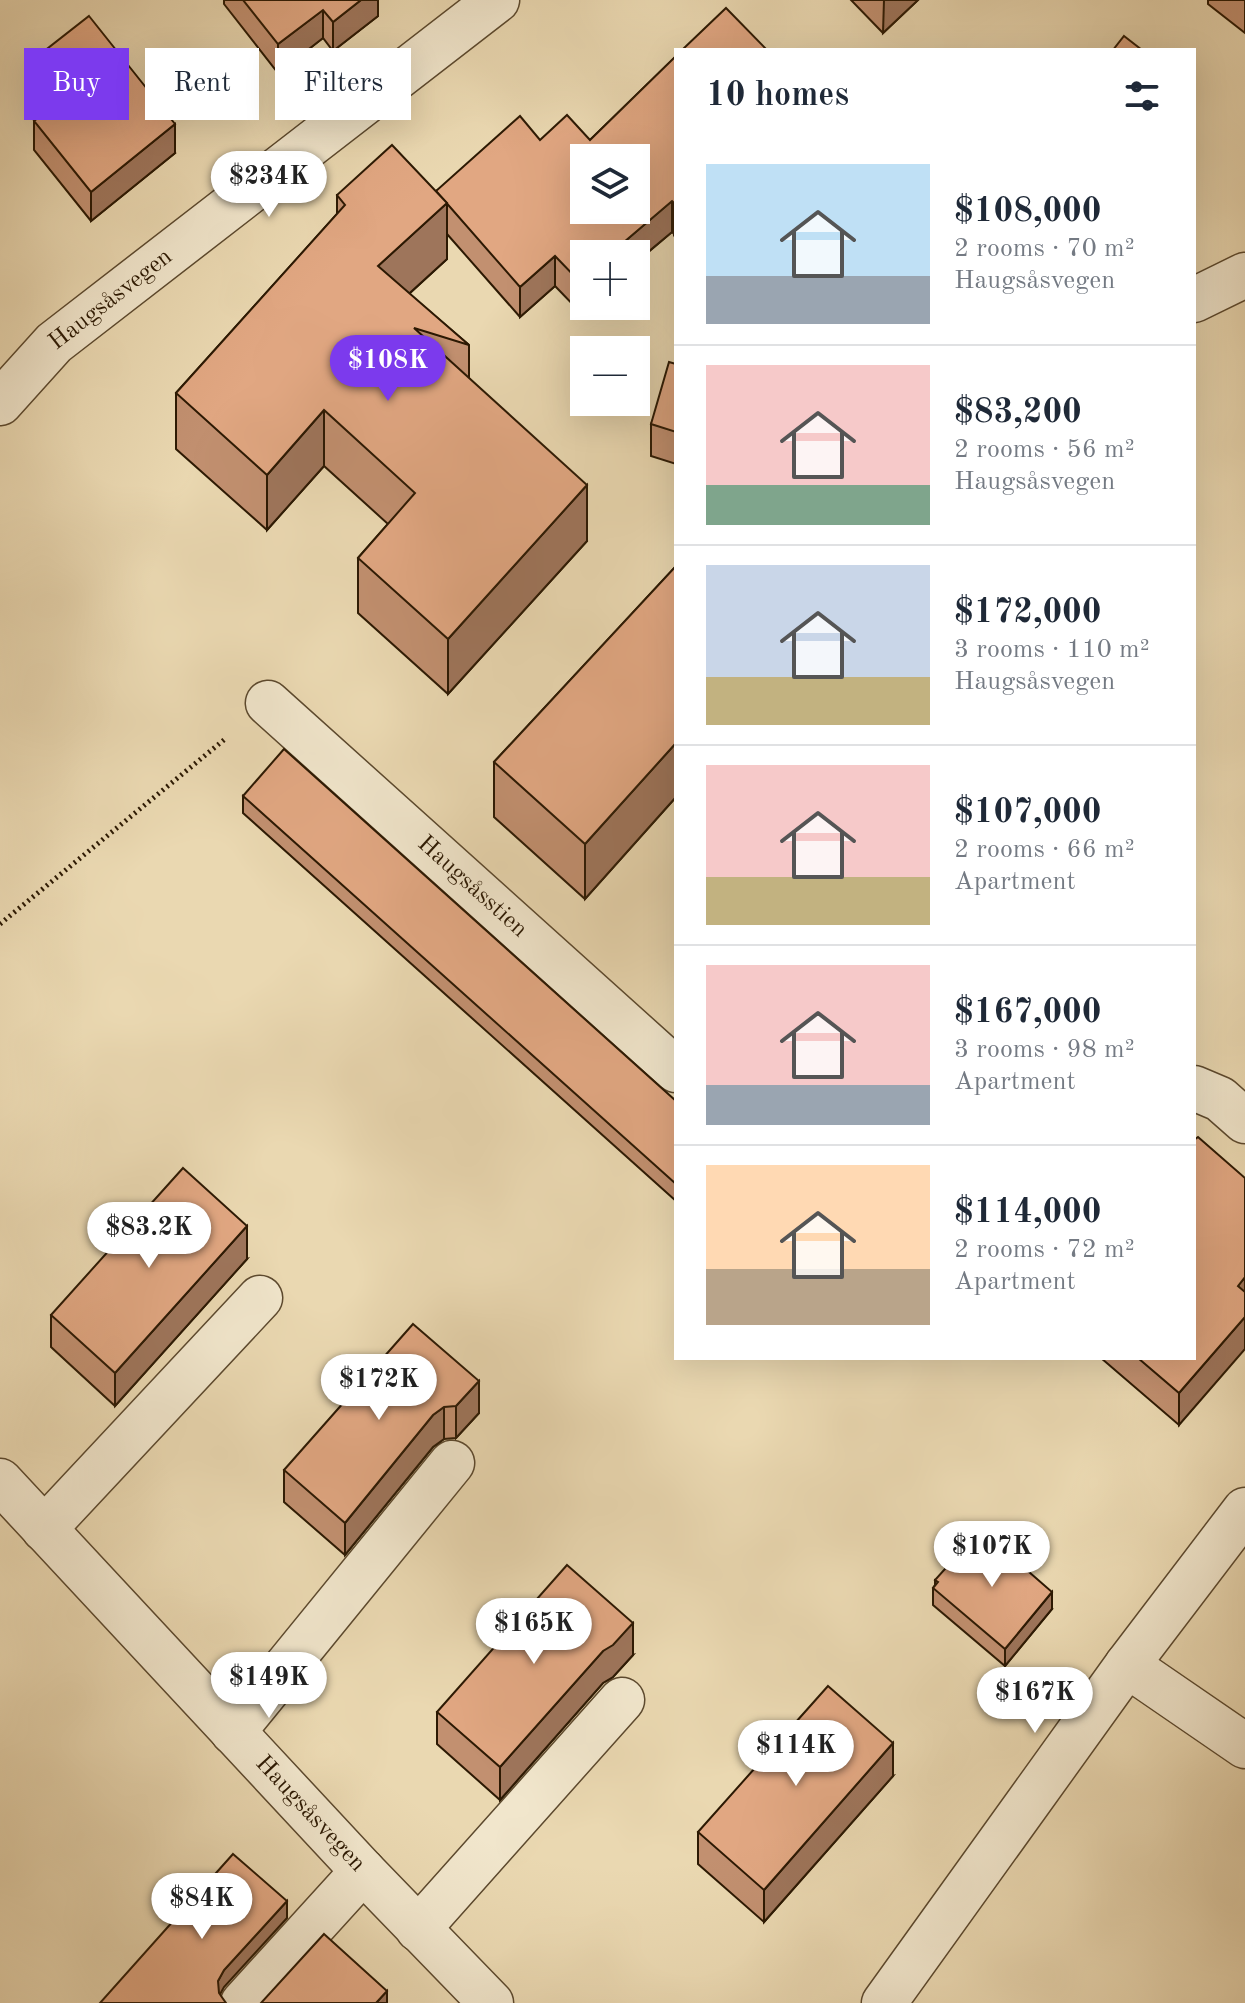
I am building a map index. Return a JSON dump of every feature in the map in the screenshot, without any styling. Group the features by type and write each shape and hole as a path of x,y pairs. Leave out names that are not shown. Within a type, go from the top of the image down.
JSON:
{"street":[{"name":"Haugsåsvegen","path":"0,403 54,343 497,0"},
{"path":"1196,299 1245,275"},
{"name":"Haugsåsstien","path":"268,703 674,1068"},
{"path":"1196,1089 1220,1099 1245,1121"},
{"path":"44,1529 260,1298"},
{"path":"233,1732 452,1463"},
{"name":"Haugsåsvegen","path":"0,1481 363,1871 491,2003"},
{"path":"884,2003 1127,1665 1245,1510"},
{"path":"1127,1665 1245,1746"},
{"path":"418,1929 622,1700"},
{"path":"243,2003 363,1871"}],"path":[{"path":"0,924 268,703"}],"building":[{"path":"243,0 361,0 333,22 323,10 278,44"},
{"path":"726,8 765,48 684,48"},
{"path":"89,16 114,48 48,48"},
{"path":"1124,36 1139,48 1115,48"},
{"path":"674,58 674,203 672,201 650,220 650,144 570,144 570,224 645,224 626,240 570,240 570,272 555,256 520,287 436,191 520,116 540,140 567,115 590,140"},
{"path":"129,66 145,86 145,120 172,120 175,124 91,192 34,121 129,120"},
{"path":"392,145 447,203 378,266 469,345 414,328 587,485 448,639 358,558 415,493 324,410 267,475 176,393 345,205 337,195"},
{"path":"669,362 674,363 674,431 651,424"},
{"path":"674,568 674,745 585,844 494,762"},
{"path":"284,749 674,1099 674,1182 243,796"},
{"path":"1198,1137 1245,1178 1245,1277 1238,1286 1245,1292 1245,1317 1179,1393 1140,1360 1196,1360"},
{"path":"183,1168 247,1226 115,1373 51,1315"},
{"path":"413,1324 479,1381 456,1406 444,1407 433,1415 345,1523 284,1470"},
{"path":"982,1531 1052,1592 1005,1649 933,1588 938,1582 935,1580"},
{"path":"567,1565 633,1623 613,1645 603,1651 500,1767 437,1712"},
{"path":"828,1686 893,1743 764,1890 698,1832"},
{"path":"233,1854 287,1901 224,1970 218,1981 219,1993 226,2003 100,2003"},
{"path":"324,1934 387,1991 376,2003 261,2003"}]}
